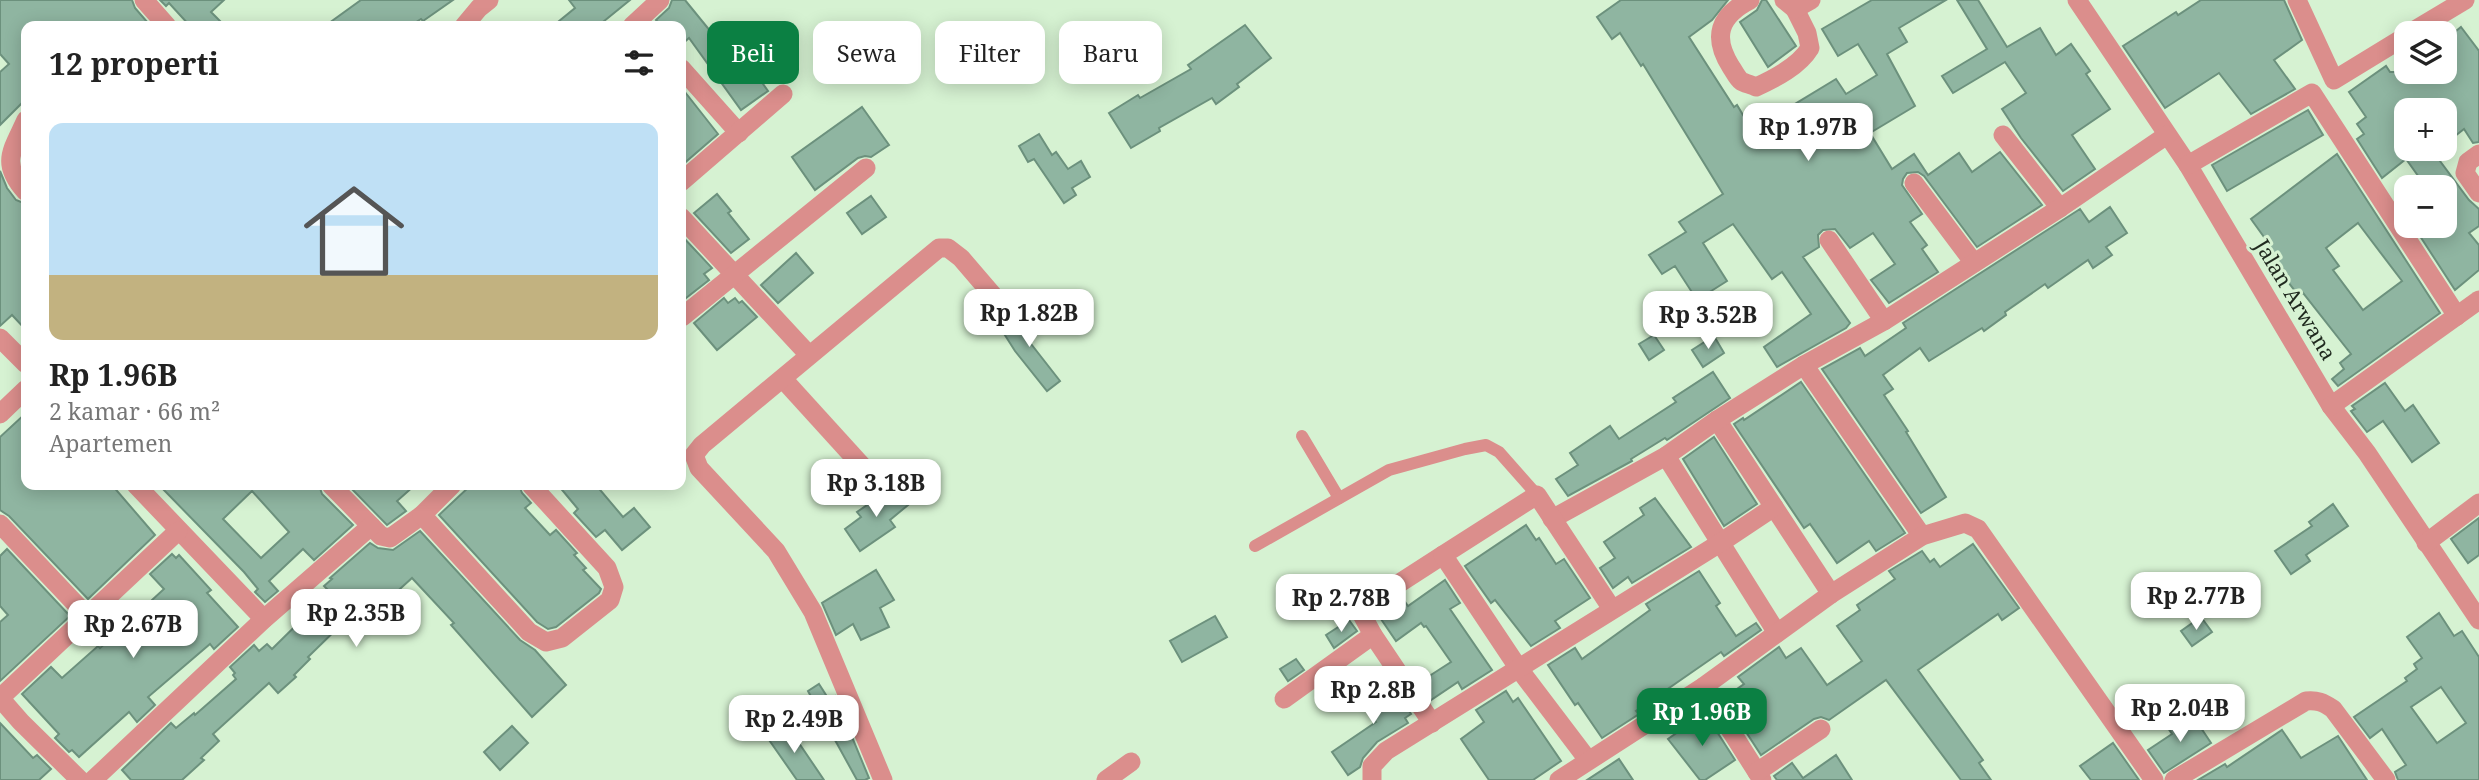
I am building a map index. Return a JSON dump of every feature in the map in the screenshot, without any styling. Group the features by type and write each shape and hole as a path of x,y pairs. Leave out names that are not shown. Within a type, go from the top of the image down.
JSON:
{"street":[{"path":"144,0 163,21"},
{"path":"468,21 489,0"},
{"path":"640,21 660,0"},
{"path":"1750,0 1725,18 1720,32 1720,47 1740,80 1756,87 1803,58 1810,48 1796,3"},
{"name":"Jalan Arwana","path":"2077,0 2188,164 2331,406 2367,453 2479,620"},
{"path":"2297,0 2334,80"},
{"path":"2430,21 2465,0"},
{"path":"2188,164 2394,43"},
{"path":"686,74 739,133"},
{"path":"2312,93 2457,316"},
{"path":"686,178 783,94"},
{"path":"21,131 11,154 10,169 21,185"},
{"path":"2003,135 2060,208"},
{"path":"1552,520 1666,456 1804,365 1884,321 2060,208 2167,135"},
{"path":"2479,154 2468,162 2465,173 2479,193"},
{"path":"686,314 866,168"},
{"path":"1914,183 1974,263"},
{"path":"686,222 808,355"},
{"path":"1829,240 1884,321"},
{"path":"882,780 813,612 776,551 699,468 694,454 808,355 939,248 948,248 961,258 1009,314"},
{"path":"2331,406 2479,300"},
{"path":"0,338 21,359"},
{"path":"1804,365 1923,536"},
{"path":"783,379 863,467"},
{"path":"0,414 21,394"},
{"path":"1717,421 1831,594"},
{"path":"1666,456 1777,633"},
{"path":"141,490 264,619"},
{"path":"336,490 381,536 390,538 422,515 447,490"},
{"path":"422,515 529,632 546,642 562,638 610,600 614,587 607,568 536,490"},
{"path":"1432,723 1373,635 1361,612 1364,606 1443,555 1537,495 1612,608"},
{"path":"2426,543 2479,503"},
{"path":"1372,780 1372,766 1386,751 1774,507"},
{"path":"1559,780 1703,687 1831,594 1923,536 1965,523 1978,529 2154,780"},
{"path":"93,780 264,619 371,526"},
{"path":"1,527 88,617"},
{"path":"80,780 0,698 178,531"},
{"path":"1443,555 1519,669 1588,760"},
{"path":"1284,699 1373,635"},
{"path":"1703,687 1760,776 1821,729"},
{"path":"2174,780 2306,701 2314,700 2333,709 2386,780"},
{"path":"1106,780 1131,762"}],"lane":[{"path":"1302,436 1339,498"},
{"path":"1255,546 1389,470 1486,445 1499,452 1537,495"}],"building":[{"path":"0,0 132,0 146,21 21,21 21,104 0,125 0,72 9,64 0,54"},
{"path":"160,0 224,0 211,12 220,21 185,21 169,3 166,6"},
{"path":"361,0 453,0 423,21 332,21"},
{"path":"569,0 630,0 604,21 559,21 575,8"},
{"path":"672,0 685,0 707,27 707,63 689,38 686,41 686,21 656,20 669,8"},
{"path":"1621,0 1728,0 1712,20 1689,37 1752,130 1836,79 1846,94 1877,75 1858,44 1838,56 1822,29 1872,0 1946,0 1899,28 1907,42 1887,54 1915,106 1870,133 1892,169 1914,154 1928,175 1959,153 1972,172 2000,152 2042,205 1977,247 1924,176 1918,172 1907,173 1902,185 1922,214 1910,222 1927,245 1922,249 1938,272 1889,303 1871,280 1895,264 1873,233 1850,248 1835,229 1823,230 1818,235 1819,247 1803,257 1850,323 1846,328 1777,367 1764,347 1811,314 1782,272 1772,279 1733,224 1703,243 1727,281 1697,300 1675,266 1662,274 1649,255 1686,232 1679,222 1723,194 1643,64 1641,66 1620,33 1612,39 1597,17"},
{"path":"1762,0 1766,0 1796,46 1768,67 1740,22 1757,10"},
{"path":"1957,0 1978,0 2007,47 2040,28 2056,55 2071,44 2090,71 2086,74 2110,109 2072,135 2095,169 2063,191 2002,109 2026,93 2005,62 1953,93 1942,76 1987,49"},
{"path":"2201,0 2284,0 2302,40 2274,60 2295,89 2251,114 2219,73 2165,108 2123,46 2176,12 2178,15"},
{"path":"1245,25 1271,58 1216,104 1212,98 1159,128 1160,131 1131,148 1109,113 1138,95 1140,98 1191,69 1188,65"},
{"path":"2461,27 2479,51 2479,142 2473,143 2464,129 2457,135 2457,98 2394,98 2394,161 2403,161 2382,178 2357,139 2364,134 2357,124 2366,117 2349,92 2386,66 2390,72 2394,72 2394,84 2457,84 2457,30"},
{"path":"722,84 763,84 768,91 741,110"},
{"path":"686,93 718,134 686,162"},
{"path":"862,107 889,145 871,157 858,158 815,190 792,157"},
{"path":"2308,110 2323,135 2227,191 2212,165"},
{"path":"1039,134 1052,155 1056,152 1068,169 1081,161 1090,177 1072,188 1076,195 1064,203 1034,159 1028,162 1019,146"},
{"path":"2337,154 2440,313 2338,386 2332,379 2344,369 2340,363 2351,354 2303,293 2299,296 2262,249 2269,244 2251,219","holes":["2358,223 2402,281 2363,310 2333,270 2339,266 2326,248"]},
{"path":"2407,161 2440,161 2450,175 2417,175"},
{"path":"0,171 7,188 16,200 21,202 21,325 12,315 0,326"},
{"path":"2457,184 2479,209 2479,226 2469,233 2479,245 2479,270 2455,290 2421,238 2457,238"},
{"path":"717,194 749,239 731,253 694,213"},
{"path":"871,196 886,217 862,234 847,213"},
{"path":"2110,207 2127,233 2106,247 2112,255 2093,268 2088,260 2048,288 2045,284 2005,312 2006,315 1984,331 1982,328 1929,361 1920,348 1883,375 1893,389 1884,395 1946,497 1921,513 1822,369 1860,348 1865,356 1906,328 1903,323 2080,209 2089,222"},
{"path":"686,240 712,268 704,274 709,280 686,298"},
{"path":"796,253 813,273 778,303 761,285"},
{"path":"724,298 728,303 735,298 739,303 742,301 757,317 717,350 694,323"},
{"path":"1030,312 1042,331 1028,340 1060,381 1047,391 1015,351 994,318 1011,326"},
{"path":"1654,335 1664,350 1649,360 1639,344"},
{"path":"1714,336 1724,353 1703,367 1692,350"},
{"path":"1713,372 1730,398 1667,440 1665,438 1631,459 1632,461 1568,496 1556,479 1578,465 1570,453 1610,426 1619,439 1676,402 1673,398"},
{"path":"1801,382 1905,533 1876,551 1869,541 1837,563 1810,524 1804,528 1734,424"},
{"path":"2385,383 2405,411 2413,405 2439,443 2412,462 2383,421 2367,432 2351,411 2355,409 2352,406"},
{"path":"21,418 21,490 116,490 155,535 88,599 9,516 0,510 0,437"},
{"path":"1714,437 1757,504 1724,526 1683,459"},
{"path":"893,487 908,505 890,520 895,527 860,551 845,529 861,517 857,512"},
{"path":"164,490 321,490 353,525 314,560 303,549 269,581 278,591 265,602 255,592 258,589","holes":["252,491 289,532 261,558 223,519"]},
{"path":"353,490 409,490 397,501 406,511 387,525"},
{"path":"466,490 521,490 531,503 525,508 550,535 556,530 577,553 574,555 586,568 583,570 601,589 556,627 548,629 537,622 439,515"},
{"path":"562,490 600,490 623,517 634,508 650,527 622,550 605,530 596,537 574,513 578,509"},
{"path":"1655,498 1691,547 1632,583 1628,577 1613,588 1600,568 1615,558 1604,542 1644,515 1640,508"},
{"path":"2333,504 2348,526 2306,555 2310,561 2291,574 2275,551 2312,526 2309,522"},
{"path":"2479,518 2479,555 2468,563 2451,539"},
{"path":"1526,525 1536,540 1539,538 1556,564 1564,559 1590,598 1555,621 1560,628 1531,646 1495,600 1491,603 1465,566"},
{"path":"420,531 520,640 535,650 566,685 532,717 451,625 454,623 412,578 390,598 386,595 357,622 351,615 308,657 310,659 294,675 296,677 278,693 269,683 213,734 219,741 201,758 204,760 182,780 131,780 122,770 171,723 176,728 236,679 230,667 254,645 259,651 267,644 272,649 330,592 324,586 332,579 330,578 370,543 378,548 393,550"},
{"path":"1973,544 2019,608 2002,620 1998,614 1918,670 1983,760 1979,763 1991,780 1961,780 1886,680 1829,720 1821,717 1814,719 1761,755 1724,698 1744,684 1738,677 1779,647 1786,658 1801,648 1827,685 1862,661 1837,626 1860,610 1857,605 1895,579 1889,571 1922,551 1930,562 1934,559 1940,567"},
{"path":"7,549 70,616 0,681 0,622 8,615 0,606 0,556"},
{"path":"172,554 176,558 179,555 211,590 207,593 238,627 214,649 210,644 148,697 155,705 137,722 129,712 79,757 72,750 69,752 55,738 59,734 22,694 51,667 62,678 98,646 100,648 164,589 150,574"},
{"path":"876,570 894,600 880,608 889,627 861,640 853,624 836,635 822,603"},
{"path":"1699,571 1720,603 1716,606 1736,636 1756,623 1761,630 1724,656 1721,652 1636,711 1639,714 1602,738 1548,665 1575,648 1582,659 1650,610 1646,604"},
{"path":"1445,580 1460,603 1450,609 1492,670 1462,689 1458,682 1431,700 1420,682 1451,662 1426,626 1421,623 1396,641 1381,619 1405,602 1408,606"},
{"path":"2439,613 2454,636 2462,631 2479,657 2479,780 2398,780 2395,772 2406,765 2382,729 2370,738 2354,717 2407,681 2405,678 2417,669 2414,664 2422,658 2407,637","holes":["2441,687 2466,723 2437,743 2411,707"]},
{"path":"1215,616 1227,637 1182,662 1170,641"},
{"path":"2201,617 2212,632 2192,646 2181,631"},
{"path":"1349,620 1357,631 1334,648 1326,635"},
{"path":"1296,659 1304,670 1288,681 1280,669"},
{"path":"1376,679 1391,701 1399,696 1411,714 1405,718 1408,723 1377,742 1363,758 1360,767 1348,775 1332,752 1376,722 1356,693"},
{"path":"819,684 828,698 835,696 869,778 857,780 808,691"},
{"path":"1506,691 1513,702 1518,698 1561,761 1533,780 1489,780 1461,739 1484,722 1476,710"},
{"path":"1705,713 1735,760 1705,780 1700,780 1668,739"},
{"path":"2191,713 2211,743 2164,773 2148,750 2172,734 2168,728"},
{"path":"0,723 33,758 37,755 51,769 39,780 0,780"},
{"path":"786,724 824,780 797,780 767,737"},
{"path":"512,726 528,743 500,770 484,752"},
{"path":"2282,730 2301,758 2338,736 2367,780 2198,780 2225,764 2227,767"},
{"path":"2113,743 2139,780 2091,780 2080,766"},
{"path":"1836,755 1852,780 1777,780 1774,776 1792,763 1803,778"},
{"path":"1619,759 1633,780 1587,780"}]}
